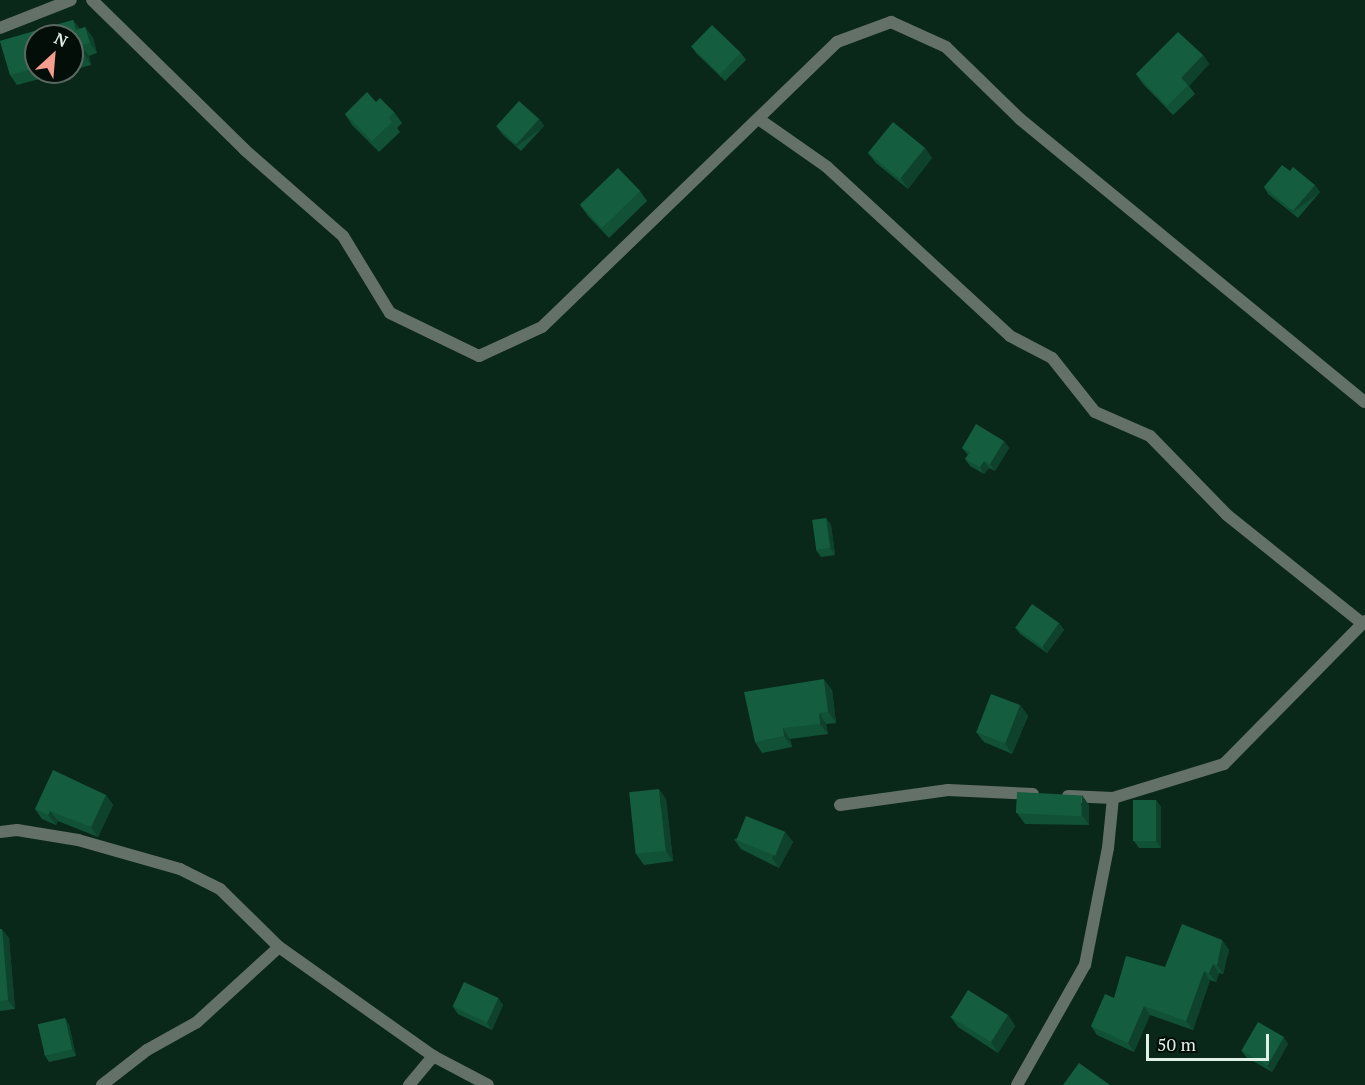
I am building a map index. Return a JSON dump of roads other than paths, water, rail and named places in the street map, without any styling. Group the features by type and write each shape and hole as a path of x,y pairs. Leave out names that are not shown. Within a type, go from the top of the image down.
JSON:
{"street":[{"path":"0,28 71,0"},
{"path":"92,0 244,150 343,236 390,313 479,356 542,327 760,120 837,42 891,22 946,47 1020,119 1365,402"},
{"path":"760,120 827,167 1010,336 1052,358 1095,412 1150,436 1227,515 1363,622 1224,764 1113,798 948,790 840,805"},
{"path":"1017,1085 1085,965 1108,848 1113,798"},
{"path":"0,832 17,830 78,840 180,869 220,889 279,947 433,1056 488,1085"},
{"path":"102,1085 147,1050 196,1022 279,947"},
{"path":"409,1085 433,1056"}]}
